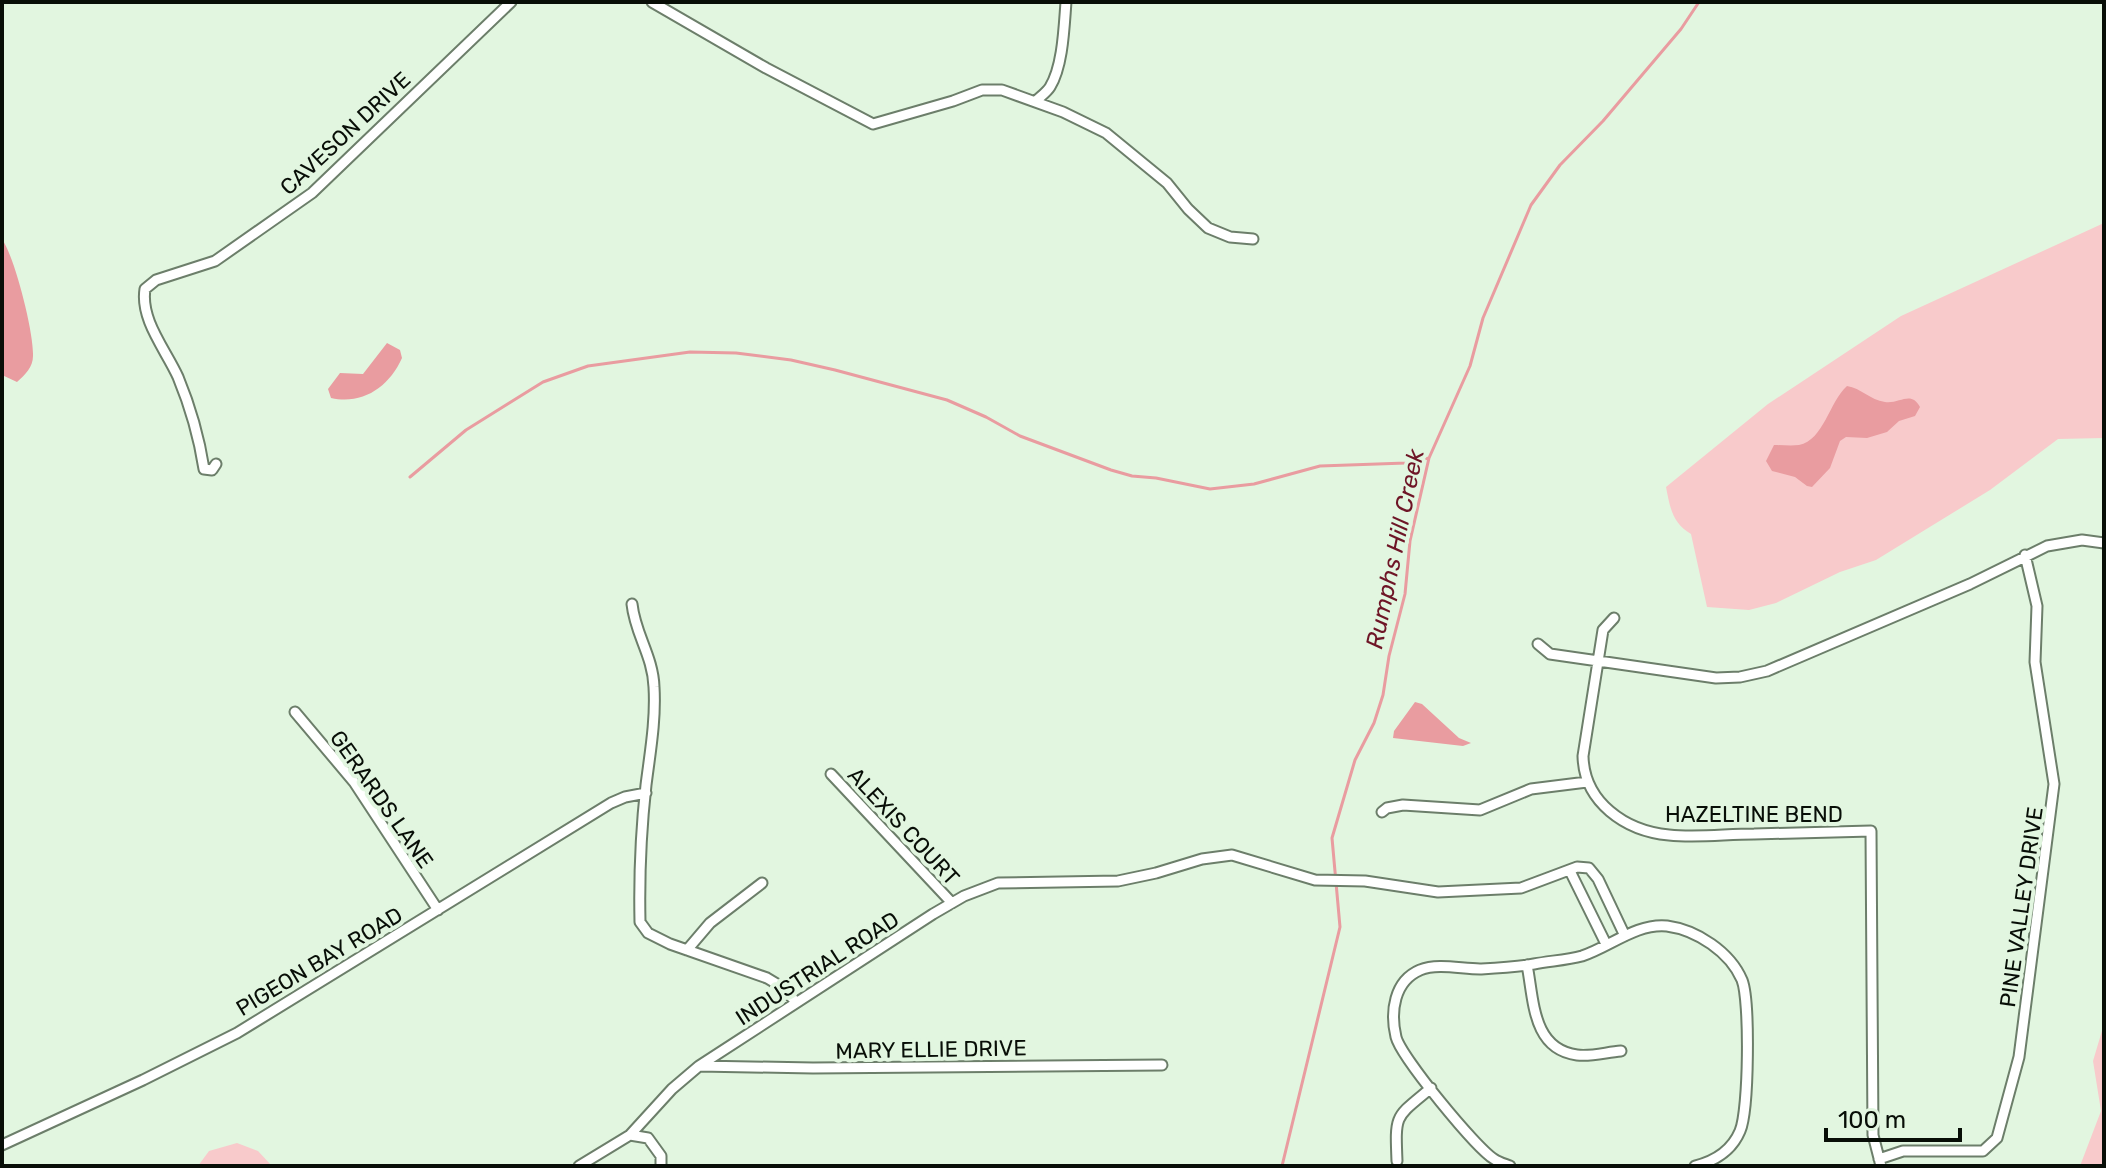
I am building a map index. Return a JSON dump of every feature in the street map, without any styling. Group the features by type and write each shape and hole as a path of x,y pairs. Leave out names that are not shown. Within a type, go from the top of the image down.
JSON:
{"street":[{"name":"CAVESON DRIVE","path":"216,464 212,470 204,469 193,417 144,305 145,289 156,280 215,261 312,193 511,2"},
{"path":"652,2 852,116 873,124 982,90 1002,90 1036,101 1106,133 1167,183 1208,228 1230,237 1253,239"},
{"path":"1036,101 1050,88 1055,73 1063,40 1066,2"},
{"path":"1538,644 1550,654 1597,662 1716,678 1740,677 1767,671 1970,584 2047,546 2082,540 2104,543"},
{"name":"PINE VALLEY DRIVE","path":"1880,1163 1903,1151 1983,1151 1988,1148 1997,1138 2019,1057 2054,784 2035,662 2037,606 2025,555"},
{"path":"632,604 634,621 646,647 654,682 653,732 642,827 640,922 653,937 767,978 782,987 796,1002"},
{"path":"1382,812 1403,805 1480,810 1531,789 1587,782 1583,772 1583,756 1597,662 1603,630 1614,618"},
{"name":"GERARDS LANE","path":"295,712 354,782 438,910"},
{"name":"ALEXIS COURT","path":"831,774 952,903"},
{"name":"HAZELTINE BEND","path":"1587,782 1611,813 1628,824 1667,835 1871,831 1873,1135 1880,1163"},
{"name":"PIGEON BAY ROAD","path":"2,1145 219,1043 618,799 646,793"},
{"name":"INDUSTRIAL ROAD","path":"579,1166 630,1135 672,1089 699,1066 952,903 998,883 1118,881 1202,859 1232,855 1315,880 1365,881 1438,892 1521,888 1570,871"},
{"path":"1606,944 1570,871 1577,867 1593,871 1625,936"},
{"path":"687,950 710,923 762,883"},
{"path":"1510,1166 1493,1159 1479,1146 1406,1057 1396,1039 1393,1016 1395,996 1409,975 1428,967 1479,969 1582,956 1639,929 1665,926 1688,932 1726,954 1743,982 1746,1096 1741,1130 1728,1151 1695,1166"},
{"path":"1527,965 1539,1028 1549,1042 1564,1052 1580,1055 1621,1051"},
{"name":"MARY ELLIE DRIVE","path":"699,1066 1162,1065"},
{"path":"1397,1161 1396,1124 1400,1114 1431,1088"},
{"path":"630,1135 648,1138 661,1156 661,1166"}],"shaded area":[{"path":"2104,223 2104,438 2058,439 1990,490 1876,560 1840,572 1776,603 1749,610 1707,607 1691,534 1676,520 1666,487 1768,404 1901,316"},
{"path":"2,239 18,278 32,345 32,364 17,382 2,375"},
{"path":"387,343 400,350 402,358 382,385 374,392 354,399 331,398 328,389 340,373 363,374"},
{"path":"1847,386 1885,402 1913,399 1920,407 1915,416 1899,421 1887,432 1867,438 1846,437 1840,441 1830,468 1812,487 1795,477 1772,471 1766,461 1774,445 1808,442"},
{"path":"1415,702 1422,704 1459,738 1471,743 1463,746 1393,738 1394,731"},
{"path":"2104,1024 2104,1166 2080,1166 2101,1111 2093,1061"},
{"path":"237,1143 258,1151 272,1166 198,1166 209,1151"}],"waterway":[{"name":"Rumphs Hill Creek","path":"1282,1166 1340,927 1332,838 1355,760 1374,723 1383,695 1389,656 1405,594 1410,541 1429,458 1470,366 1483,318 1531,205 1560,165 1603,121 1681,29 1699,2"},
{"path":"410,477 466,430 543,382 588,366 690,352 736,353 791,360 835,370 947,400 1020,436 1111,470 1210,489 1254,484 1320,466 1406,463 1429,458"}]}
